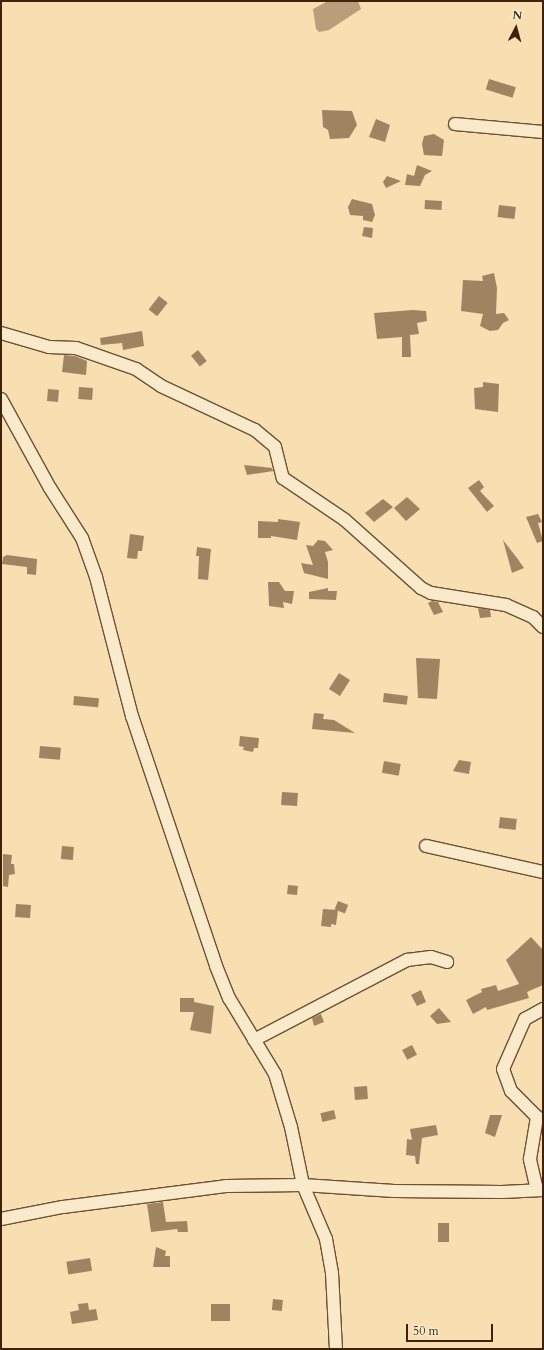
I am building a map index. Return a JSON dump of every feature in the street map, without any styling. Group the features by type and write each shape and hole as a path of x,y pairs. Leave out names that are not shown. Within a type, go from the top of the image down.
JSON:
{"street":[{"path":"455,124 543,132"},
{"path":"1,333 49,347 76,348 136,369 161,386 255,430 274,447 283,478 345,520 421,588 431,593 506,605 533,617 543,627"},
{"path":"1,399 87,550 132,716 198,915 229,998 275,1074 291,1127 303,1186 322,1228 328,1251 336,1349"},
{"path":"426,846 543,872"},
{"path":"254,1040 407,960 431,957 447,962"},
{"path":"1,1219 63,1207 226,1186 303,1186 408,1191 502,1192 540,1190 530,1159 537,1117 511,1091 503,1069 525,1019 543,1009"}],"shaded area":[{"path":"328,1 358,1 361,9 329,30 319,32 316,29 313,9"}],"building":[{"path":"489,79 516,87 513,98 486,90"},
{"path":"322,110 352,111 357,125 349,138 330,139 328,130 323,127"},
{"path":"376,119 390,125 385,142 369,137"},
{"path":"434,134 444,140 442,156 424,155 422,144 424,136"},
{"path":"417,165 432,171 425,175 420,186 405,185 407,174 414,176"},
{"path":"387,176 401,181 386,188 383,182"},
{"path":"352,199 372,204 375,215 372,222 363,220 363,216 350,215 348,207"},
{"path":"425,200 442,201 442,210 425,209"},
{"path":"499,205 516,207 514,219 498,217"},
{"path":"364,227 373,228 372,238 362,236"},
{"path":"494,273 497,288 496,314 504,313 509,320 503,323 498,330 490,331 480,326 483,314 461,311 463,280 483,281 482,276"},
{"path":"159,296 168,303 157,316 149,309"},
{"path":"413,310 426,311 427,321 417,323 419,334 410,335 411,357 402,357 402,337 377,339 374,313"},
{"path":"142,331 144,346 123,350 122,343 101,345 100,338"},
{"path":"198,350 207,361 200,367 191,356"},
{"path":"64,355 75,356 87,361 86,375 62,372"},
{"path":"483,382 499,384 498,412 475,409 474,388 483,387"},
{"path":"79,387 93,388 92,400 78,399"},
{"path":"48,389 59,390 58,402 47,401"},
{"path":"244,465 272,468 273,471 247,475"},
{"path":"479,480 484,487 480,491 494,506 487,512 468,488"},
{"path":"407,497 420,509 406,521 394,508"},
{"path":"383,499 393,507 374,522 365,513"},
{"path":"538,514 542,522 538,523 543,541 537,543 526,517"},
{"path":"278,519 300,522 297,540 271,536 271,538 258,538 258,521 278,522"},
{"path":"130,534 144,536 142,551 138,551 137,559 127,558"},
{"path":"318,540 325,541 333,550 325,552 328,562 328,579 304,573 301,563 313,565 306,545 313,546"},
{"path":"503,540 517,558 524,568 512,573"},
{"path":"197,547 211,549 208,580 198,579 199,556 196,556"},
{"path":"7,555 37,559 36,575 27,574 27,567 2,564 3,557"},
{"path":"268,582 279,582 285,591 294,591 292,604 283,602 284,608 269,606"},
{"path":"328,588 328,591 337,591 336,600 309,599 309,592"},
{"path":"432,601 438,602 443,612 434,615 428,603"},
{"path":"478,608 490,610 491,617 480,618"},
{"path":"416,658 440,659 437,699 418,698"},
{"path":"339,673 350,680 340,696 329,689"},
{"path":"384,693 408,696 407,705 383,702"},
{"path":"74,696 99,698 98,707 73,705"},
{"path":"314,713 324,714 323,719 334,720 355,733 312,729"},
{"path":"240,736 259,738 258,748 254,748 253,752 243,750 244,747 239,746"},
{"path":"40,746 61,748 60,760 39,758"},
{"path":"459,760 471,762 469,774 453,771"},
{"path":"384,761 401,764 399,776 382,773"},
{"path":"282,792 298,793 297,806 281,805"},
{"path":"500,817 517,819 516,830 499,828"},
{"path":"62,846 74,847 73,860 61,859"},
{"path":"3,854 12,855 11,864 14,864 15,874 9,875 8,887 3,886"},
{"path":"288,885 298,886 297,895 287,894"},
{"path":"338,901 348,905 345,913 335,909"},
{"path":"16,904 31,905 30,918 15,917"},
{"path":"323,909 338,910 336,925 331,924 331,927 321,926"},
{"path":"531,937 543,950 543,985 527,992 529,998 487,1010 486,1007 473,1014 466,1000 482,992 481,989 496,985 498,991 519,984 506,960"},
{"path":"421,990 426,1002 417,1006 411,995"},
{"path":"180,998 194,998 194,1002 214,1006 211,1034 190,1030 194,1012 180,1012"},
{"path":"439,1008 451,1022 437,1024 430,1016"},
{"path":"321,1014 324,1022 314,1026 312,1018"},
{"path":"412,1045 417,1055 407,1060 402,1050"},
{"path":"367,1086 368,1099 355,1100 354,1087"},
{"path":"334,1110 336,1119 322,1122 320,1113"},
{"path":"490,1115 502,1115 495,1137 485,1133"},
{"path":"436,1125 438,1135 422,1138 419,1164 416,1164 415,1156 406,1155 407,1139 412,1140 410,1129"},
{"path":"163,1202 166,1222 187,1221 188,1232 178,1232 177,1229 151,1232 147,1204"},
{"path":"438,1223 449,1223 449,1242 438,1242"},
{"path":"156,1247 166,1251 165,1256 170,1256 170,1267 153,1267"},
{"path":"90,1258 92,1271 68,1275 66,1262"},
{"path":"273,1299 283,1300 282,1311 272,1310"},
{"path":"88,1303 89,1310 96,1309 98,1320 72,1324 70,1312 79,1310 78,1304"},
{"path":"211,1304 230,1304 230,1321 211,1321"}]}
